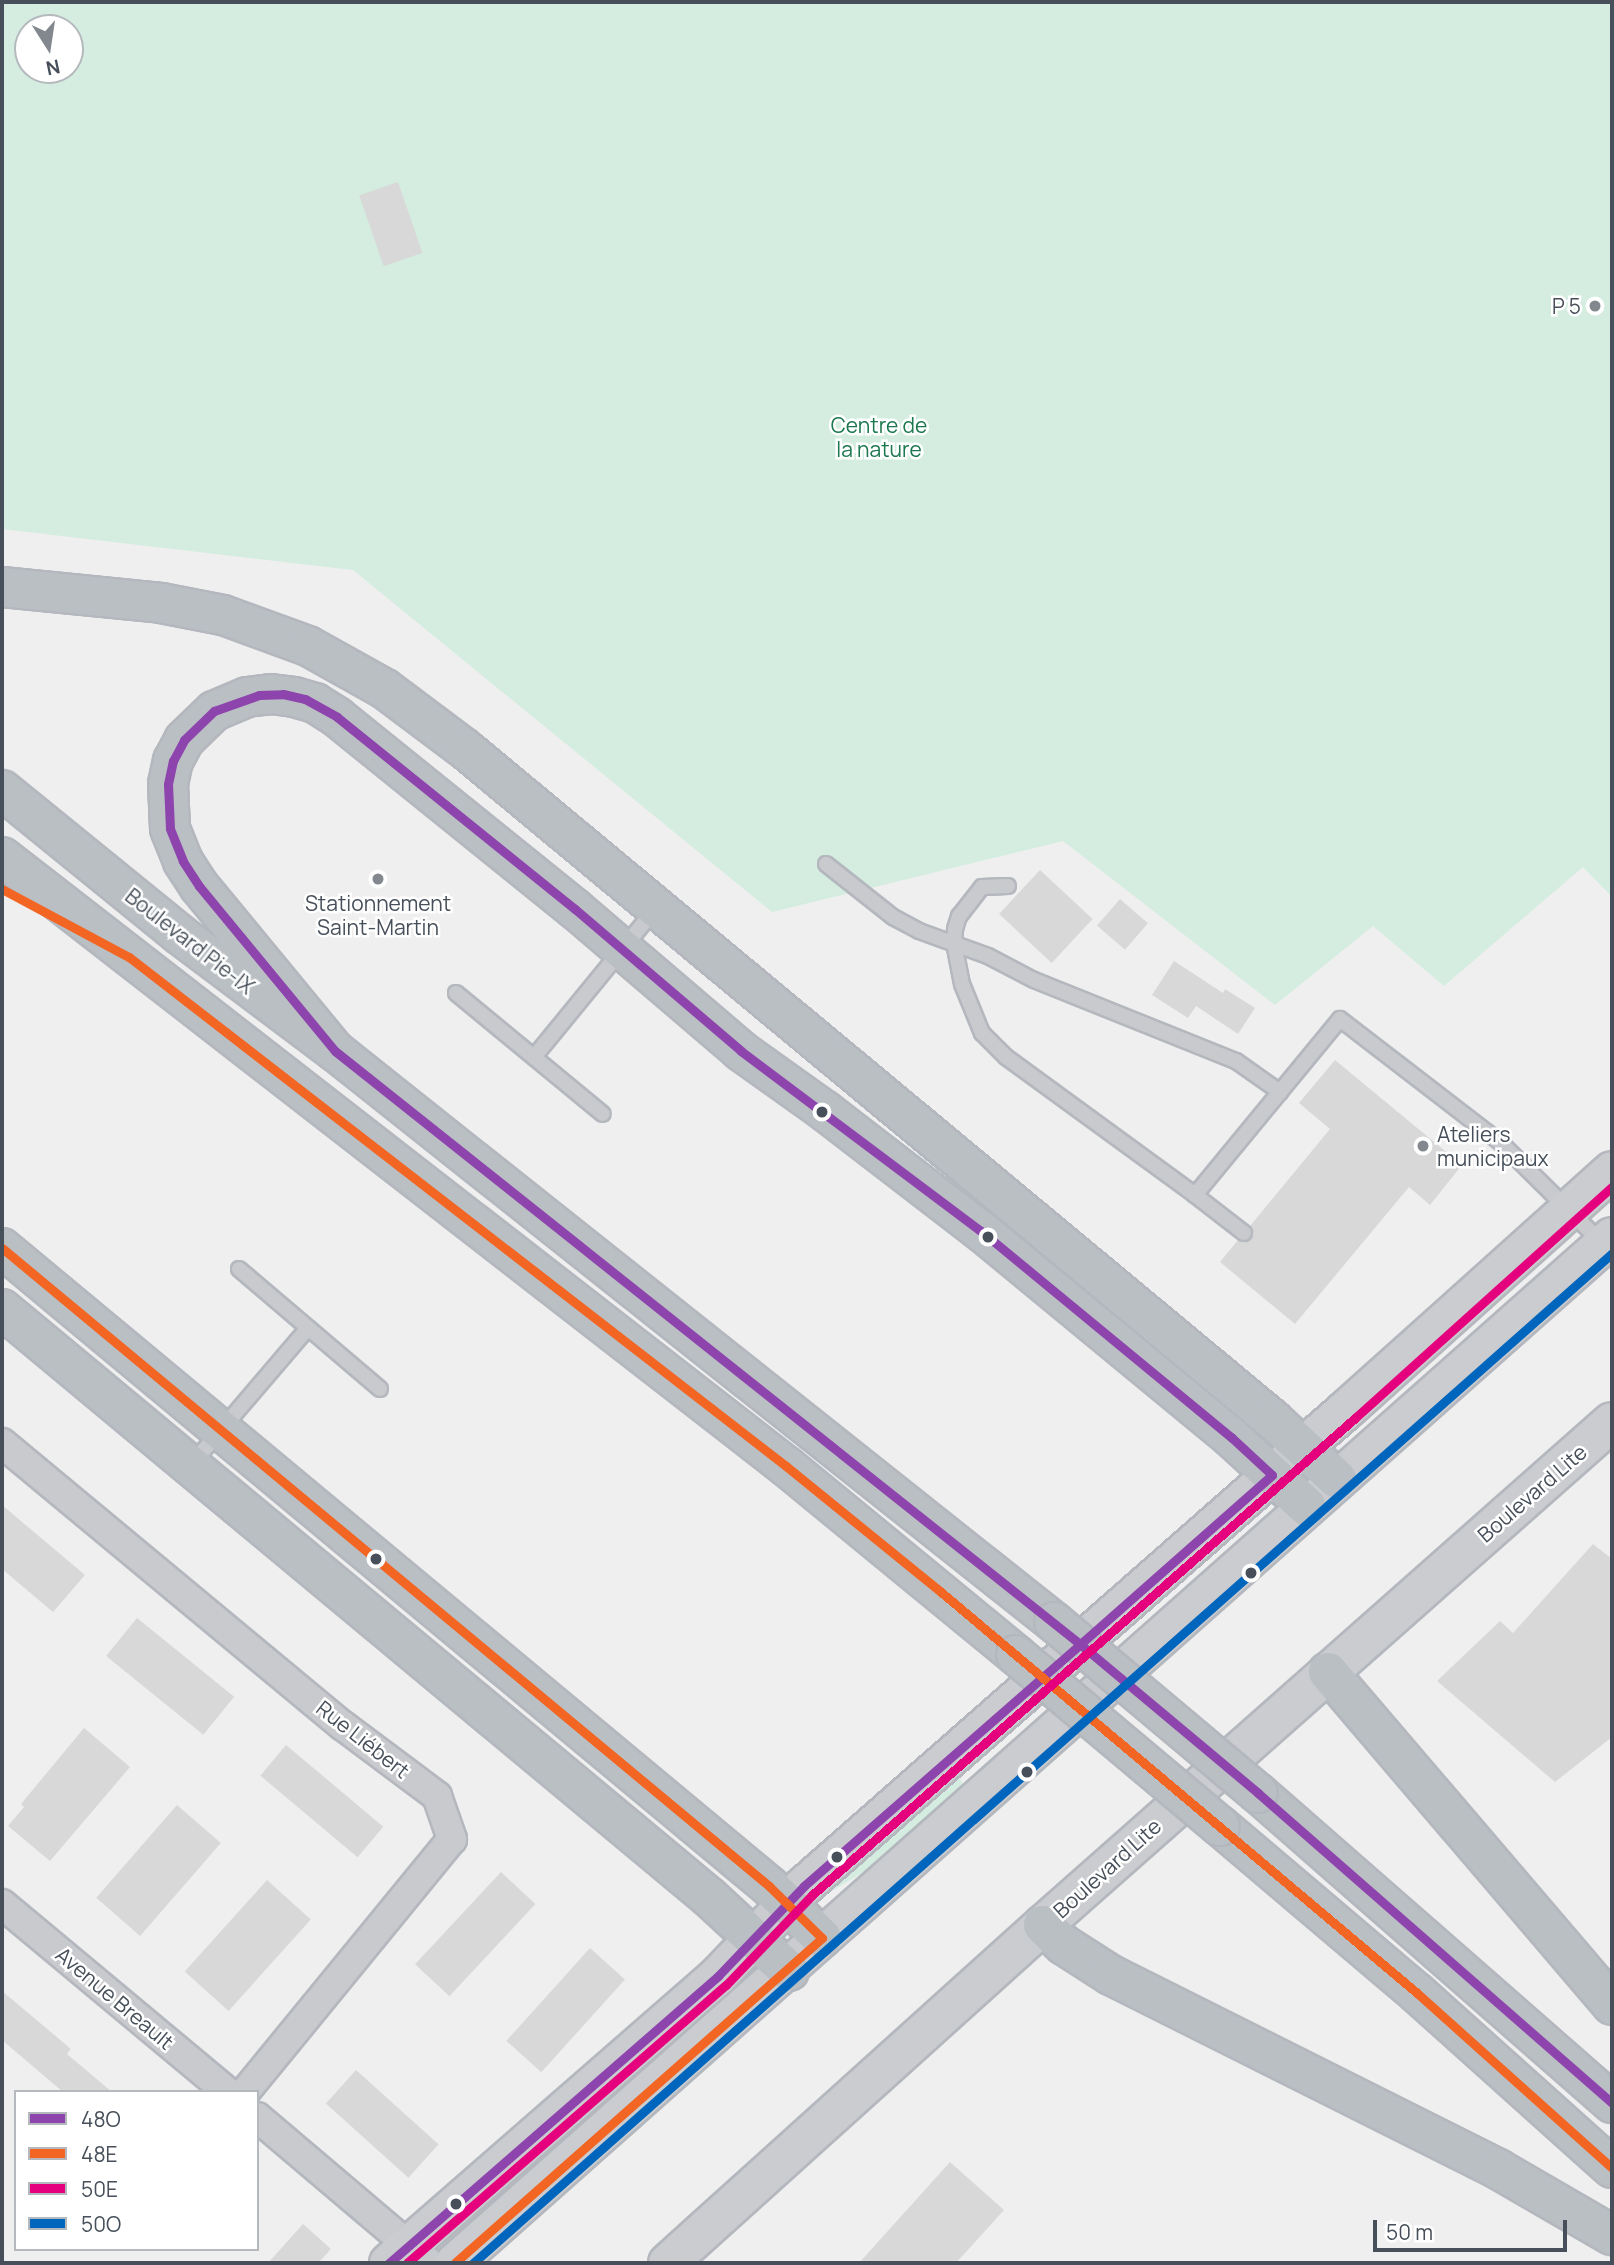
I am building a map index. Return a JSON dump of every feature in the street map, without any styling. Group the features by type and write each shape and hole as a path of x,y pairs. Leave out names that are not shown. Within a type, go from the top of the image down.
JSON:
{"highway":[{"path":"2,587 194,608 267,629 337,660 385,689 440,729 656,908 1303,1447 1337,1479"},
{"path":"335,1051 199,886 183,862 170,828 167,794 178,750 205,717 236,701 259,695 283,694 326,709 622,949 741,1051 825,1111 981,1231 1231,1437 1307,1507"},
{"name":"Boulevard Pie-IX","path":"2,790 179,934 335,1051 1054,1622 1258,1793 1612,2103"},
{"path":"2,857 786,1466 1016,1655 1417,1993 1612,2168"},
{"path":"2,889 129,957"},
{"path":"2,1248 788,1903 822,1938"},
{"path":"2,1309 755,1938 789,1971"},
{"path":"1328,1672 1612,2005"},
{"path":"1043,1925 1064,1945 1111,1975 1498,2169 1612,2235"}],"main road":[{"path":"409,2257 718,1976 788,1903 1612,1171"},
{"path":"455,2263 789,1971 822,1938 1608,1241"},
{"name":"Boulevard Lite","path":"668,2263 1328,1672 1606,1437"}],"street":[{"name":"Rue Liébert","path":"2,1443 342,1725 437,1796 452,1839 247,2090"},
{"name":"Avenue Breault","path":"2,1904 226,2090"},
{"path":"259,2118 409,2257"}],"lane":[{"path":"826,864 893,917 919,931 988,956 1034,980 1236,1061 1280,1092"},
{"path":"1008,886 982,887 958,916 954,943 962,984 982,1033 994,1047 1244,1233"},
{"path":"534,1057 656,908"},
{"path":"456,993 603,1114"},
{"path":"1195,1195 1340,1019 1500,1142 1569,1210 1608,1241"},
{"path":"239,1269 380,1389"},
{"path":"191,1465 308,1328"}],"green space":[{"name":"Centre de la nature","path":"2,2 1612,2 1612,897 1583,867 1444,986 1373,926 1275,1005 1063,841 772,912 353,570 2,529"},
{"path":"957,1775 963,1783 926,1824 870,1868 834,1890 831,1888"}],"building":[{"path":"398,182 422,253 384,266 359,195"},
{"path":"1040,870 1093,919 1052,963 999,914"},
{"path":"1120,899 1148,923 1125,950 1097,925"},
{"path":"1174,961 1223,993 1225,989 1255,1008 1238,1034 1196,1006 1188,1018 1152,995"},
{"path":"1335,1060 1462,1165 1430,1205 1409,1187 1295,1324 1220,1262 1238,1240 1243,1243 1251,1239 1254,1234 1250,1226 1330,1129 1299,1103"},
{"path":"2,1505 85,1575 53,1612 2,1569"},
{"path":"1593,1544 1612,1559 1612,1737 1555,1782 1437,1681 1500,1621 1513,1633"},
{"path":"137,1618 234,1697 203,1735 106,1656"},
{"path":"84,1728 130,1767 50,1861 8,1826 24,1807 21,1804"},
{"path":"286,1745 383,1827 358,1857 260,1776"},
{"path":"177,1805 221,1843 140,1936 96,1898"},
{"path":"501,1872 535,1904 449,1996 415,1964"},
{"path":"267,1880 311,1919 229,2011 185,1971"},
{"path":"590,1948 625,1979 541,2072 506,2041"},
{"path":"2,1991 71,2049 67,2054 110,2090 61,2090 2,2040"},
{"path":"356,2070 438,2144 408,2178 326,2103"},
{"path":"950,2162 1004,2210 956,2263 859,2263"},
{"path":"303,2224 331,2249 318,2263 268,2263"}],"transit line":[{"name":"48O","path":"283,694 305,699 337,717 575,909 741,1051 981,1231 1231,1437 1272,1475 1080,1644 335,1051 199,886 183,861 170,828 168,784 173,761 184,740 214,711 259,695 283,694"},
{"name":"48E","path":"2,889 129,957 786,1466 941,1592 1417,1993 1612,2168"},
{"name":"50E","path":"407,2263 726,1985 812,1895 1355,1418 1612,1187"},
{"name":"48E","path":"2,1248 769,1886 822,1938 455,2263"},
{"name":"50O","path":"473,2263 1612,1253"},
{"name":"48O","path":"389,2263 718,1976 804,1886 1080,1644"},
{"name":"48O","path":"1080,1644 1258,1793 1612,2103"}],"place":[{"name":"P 5","path":"1595,306"},
{"name":"Stationnement Saint-Martin","path":"378,879"},
{"name":"Ateliers municipaux","path":"1423,1146"}]}
